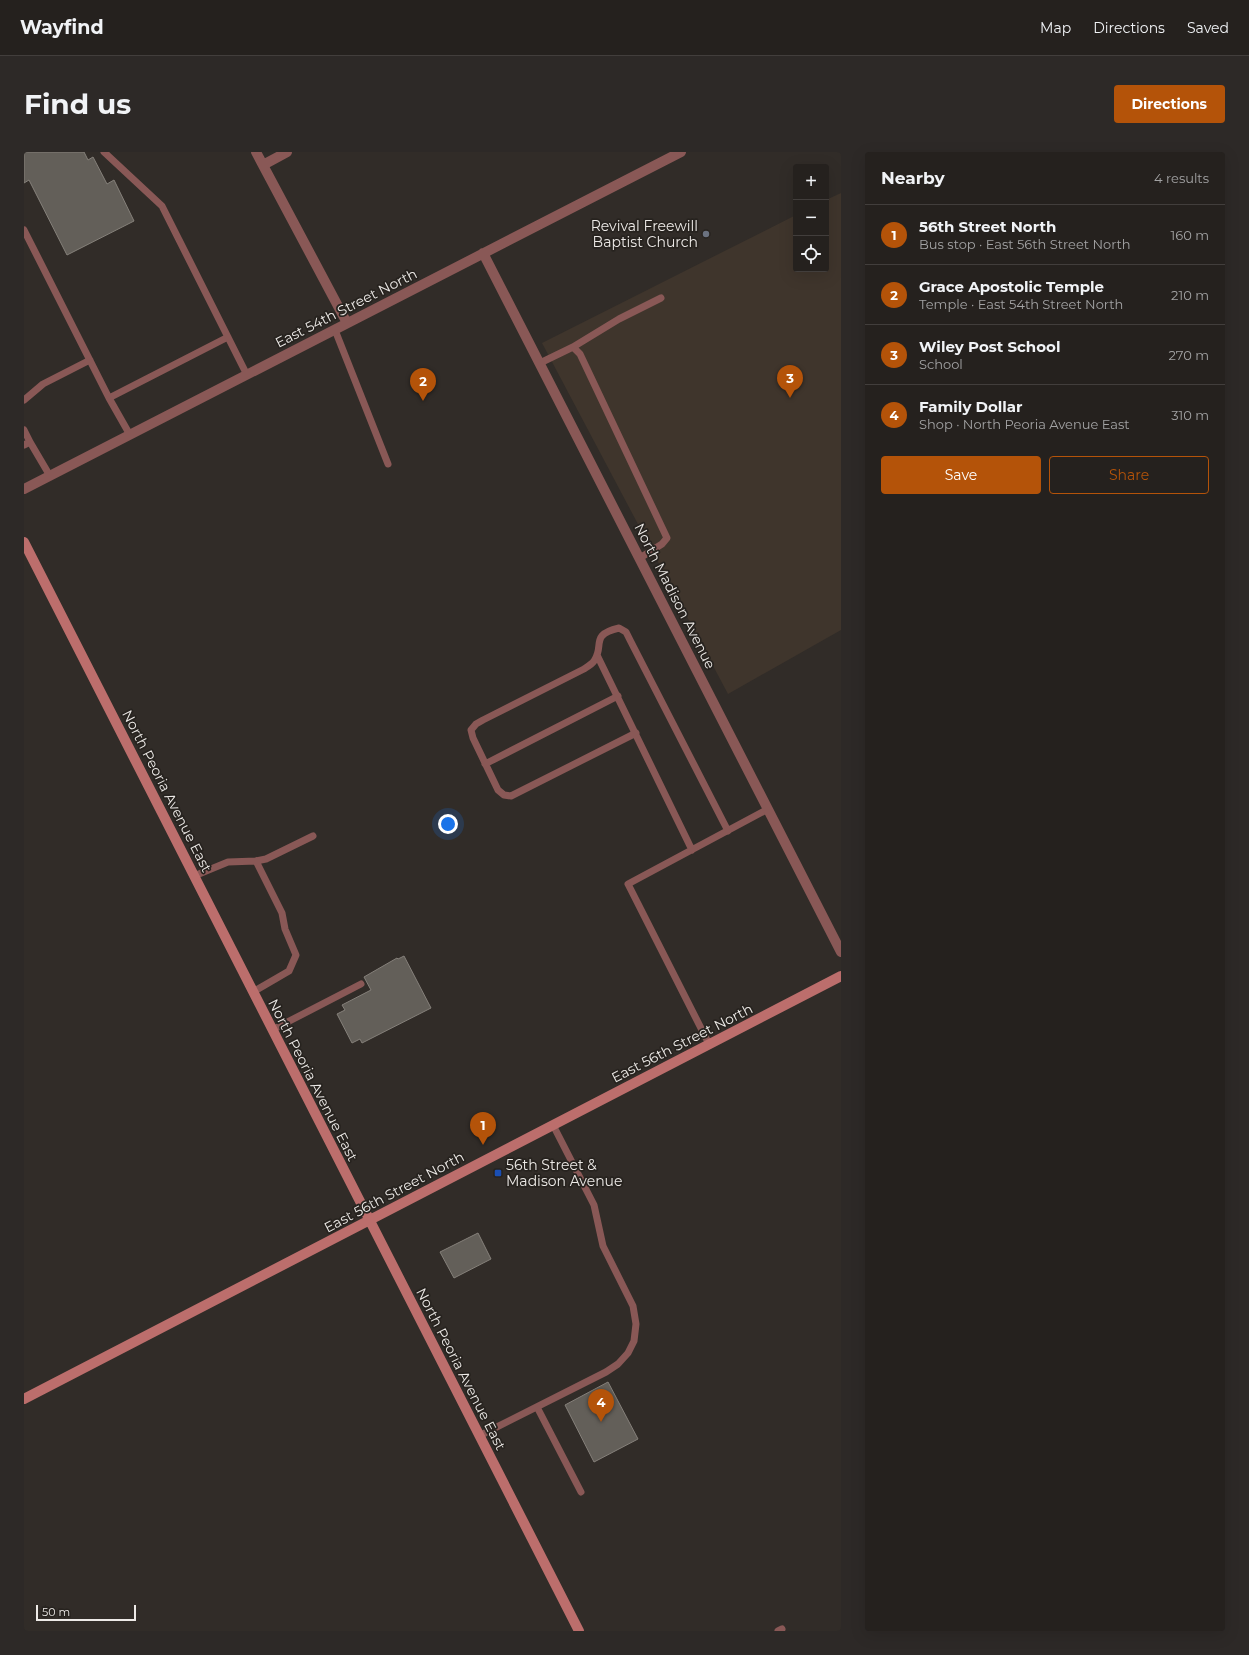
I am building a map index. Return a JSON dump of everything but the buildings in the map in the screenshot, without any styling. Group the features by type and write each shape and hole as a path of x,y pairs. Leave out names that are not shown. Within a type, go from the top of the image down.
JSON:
{"main road":[{"name":"North Peoria Avenue East","path":"24,542 579,1631"},
{"name":"East 56th Street North","path":"24,1400 841,976"}],"street":[{"path":"256,152 347,323"},
{"path":"262,165 287,152"},
{"name":"East 54th Street North","path":"24,489 681,152"},
{"name":"North Madison Avenue","path":"483,253 841,952"}],"lane":[{"path":"104,152 162,206 247,375"},
{"path":"24,230 109,398 130,435"},
{"path":"540,363 573,347 619,319 661,298"},
{"path":"335,330 388,464"},
{"path":"109,398 228,338"},
{"path":"573,347 580,354 667,538 662,544 640,558"},
{"path":"24,400 43,384 90,360"},
{"path":"24,430 27,443 50,476"},
{"path":"636,733 511,796 504,795 498,790 472,738 471,730 476,724 584,669 594,662 601,636 610,630 619,628 626,632 728,831"},
{"path":"597,655 692,850"},
{"path":"485,764 618,696"},
{"path":"709,1044 628,884 768,809"},
{"path":"194,876 228,862 256,861 270,857 313,836"},
{"path":"253,992 289,972 296,955 285,929 282,913 256,861"},
{"path":"272,1030 361,984"},
{"path":"479,1436 618,1364 628,1353 634,1340 636,1324 633,1306 603,1246 594,1205 553,1125"},
{"path":"537,1407 581,1492"}],"shaded area":[{"path":"841,193 841,630 728,694 542,343 793,217 793,272 829,272 829,199"}],"place":[{"name":"Revival Freewill Baptist Church","path":"706,234"},
{"name":"Wiley Post School","path":"790,398"},
{"name":"Grace Apostolic Temple","path":"423,401"},
{"name":"56th Street North","path":"483,1145"},
{"name":"56th Street & Madison Avenue","path":"498,1173"},
{"name":"Family Dollar","path":"601,1422"}]}
